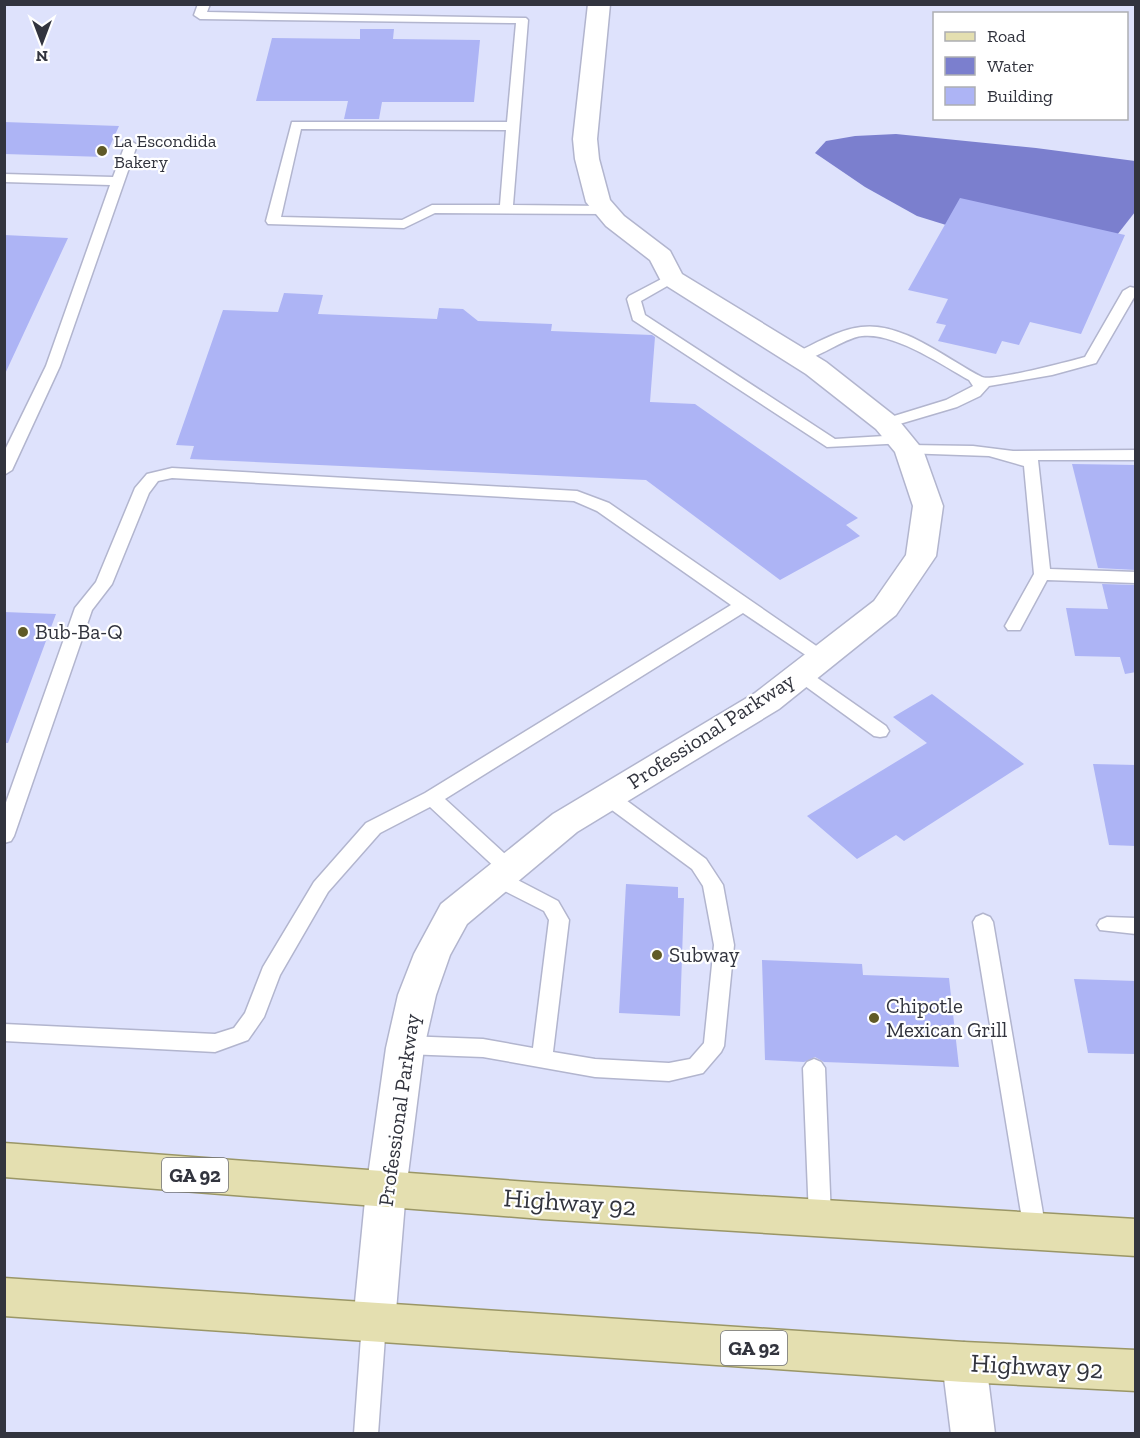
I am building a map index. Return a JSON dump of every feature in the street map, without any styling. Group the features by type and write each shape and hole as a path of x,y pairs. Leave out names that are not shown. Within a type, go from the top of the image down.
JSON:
{"main road":[{"name":"Highway 92","path":"4,1160 386,1190 1136,1238"},
{"name":"Highway 92","path":"4,1297 964,1362 1136,1371"}],"street":[{"path":"599,4 585,139 587,159 598,202 615,221 661,256 671,278 816,368 899,438"},
{"name":"Professional Parkway","path":"374,1323 386,1190 405,1045 417,995 437,944 454,914 565,823 767,701 885,608 921,556 928,506 899,438"},
{"path":"964,1362 973,1434"}],"lane":[{"path":"204,4 200,15 522,20 506,210"},
{"path":"513,126 296,125 273,220 404,224 432,209 605,210"},
{"path":"4,470 53,366 131,145"},
{"path":"4,178 119,181"},
{"path":"671,278 634,299 638,317 832,444 899,438 1015,455 1136,455"},
{"path":"980,383 1052,371 1091,360 1130,291"},
{"path":"798,357 862,331 875,331 895,337 974,377 982,386 975,394 899,438"},
{"path":"1014,626 1042,574 1032,463 1015,455"},
{"path":"4,836 84,608 104,584 141,492 153,477 172,473 577,496 603,507 743,606 880,731"},
{"path":"1042,574 1136,578"},
{"path":"4,1032 215,1043 241,1034 254,1017 270,973 321,887 373,828 432,798 743,606"},
{"path":"405,1045 483,1048 595,1068 669,1072 696,1067 714,1046 724,945 713,885 699,864 608,797"},
{"path":"432,798 503,874 551,906 559,920 542,1059"},
{"path":"983,922 1035,1231"},
{"path":"1107,925 1136,926"},
{"path":"814,1068 820,1218"},
{"path":"366,1434 374,1323"}],"water":[{"path":"896,134 1036,148 1135,161 1135,212 1117,235 1043,255 917,216 865,187 815,153 826,141 855,136"}],"building":[{"path":"360,29 394,29 393,39 480,40 474,102 382,102 379,119 344,119 348,101 256,101 272,38 360,39"},
{"path":"4,122 119,126 105,157 4,154"},
{"path":"960,198 1125,235 1081,334 1030,322 1019,345 1002,341 996,354 938,341 946,325 936,323 948,299 908,290"},
{"path":"4,235 68,238 4,376"},
{"path":"284,293 323,295 318,314 437,319 439,308 463,309 478,321 552,324 551,331 652,335 655,337 650,402 695,404 858,518 846,525 860,536 780,580 646,480 190,459 194,446 176,445 223,310 278,312"},
{"path":"1072,464 1136,465 1136,570 1098,568"},
{"path":"1102,584 1136,585 1136,672 1125,674 1120,657 1075,656 1066,608 1108,609"},
{"path":"4,612 56,614 8,743 4,743"},
{"path":"932,694 1024,764 904,841 896,835 857,859 807,816 927,743 893,717"},
{"path":"1093,764 1136,765 1136,846 1109,845"},
{"name":"Subway","path":"626,884 678,887 678,898 684,898 680,1016 619,1013"},
{"path":"762,960 862,964 863,975 949,978 959,1067 824,1062 815,1057 804,1062 765,1060"},
{"path":"1074,979 1136,981 1136,1054 1088,1053"}],"place":[{"name":"La Escondida Bakery","path":"102,151"},
{"name":"Bub-Ba-Q","path":"23,632"},
{"name":"Subway","path":"657,955"},
{"name":"Chipotle Mexican Grill","path":"874,1018"}]}
